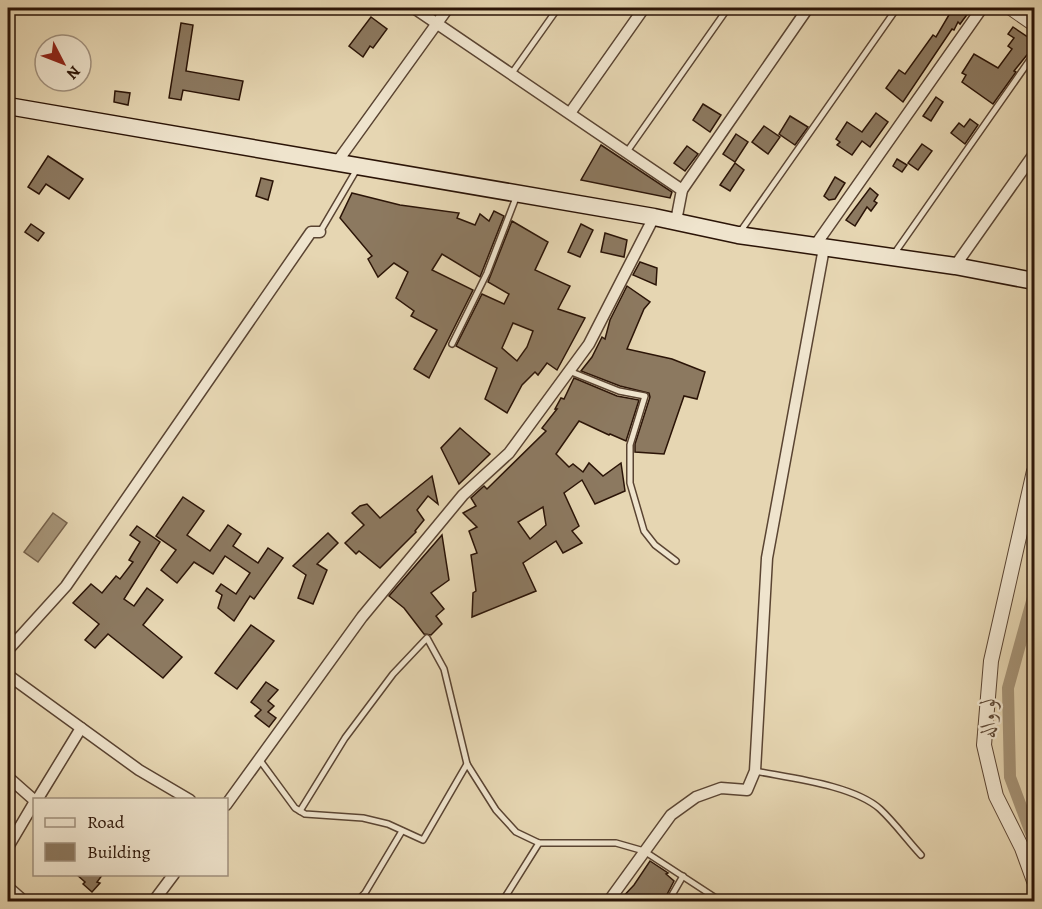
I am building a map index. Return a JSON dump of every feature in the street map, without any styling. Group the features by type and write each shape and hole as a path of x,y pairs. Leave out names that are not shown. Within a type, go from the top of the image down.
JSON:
{"main road":[{"path":"8,106 654,217 738,235 955,266 1035,281"}],"street":[{"path":"414,8 682,190"},
{"path":"337,162 448,8"},
{"path":"570,113 644,8"},
{"path":"676,221 682,190 808,8"},
{"path":"608,902 671,815 696,796 721,788 747,789 755,771 767,558 819,248 982,8"},
{"path":"1011,8 1035,24"},
{"path":"955,266 1035,154"},
{"path":"228,802 362,617 463,495 509,453 589,344 654,217"},
{"path":"8,650 66,586 311,232 320,232"},
{"path":"1035,471 991,661 984,745 996,796 1022,848 1035,881"},
{"path":"8,675 139,770 187,798"},
{"path":"37,798 81,728"},
{"path":"8,777 33,799"},
{"path":"8,847 33,804"},
{"path":"153,902 172,876"},
{"path":"8,887 25,902"}],"lane":[{"path":"512,73 558,8"},
{"path":"626,153 728,8"},
{"path":"738,235 897,8"},
{"path":"892,257 1035,54"},
{"path":"320,232 359,165"},
{"path":"452,344 487,273 517,193"},
{"path":"569,371 619,391 645,396 630,444 630,483 644,531 655,545 676,561"},
{"path":"300,811 345,738 393,675 427,638 444,669 467,764 496,810 516,832 539,843 616,843 647,847 683,876 722,902"},
{"path":"259,758 295,808 305,814 363,818 388,824 423,840 467,764"},
{"path":"755,771 846,790 879,808 921,855"},
{"path":"356,902 365,893 402,831"},
{"path":"502,902 539,843"},
{"path":"668,902 683,876"}],"shaded area":[{"path":"53,513 67,523 38,562 24,552"}],"building":[{"path":"953,8 972,8 960,24 958,22 954,30 952,29 903,102 886,88 899,70 905,74 933,35 936,37"},
{"path":"371,17 387,29 373,48 370,46 363,57 349,46"},
{"path":"181,23 193,25 186,71 243,81 239,100 183,90 181,100 169,98"},
{"path":"1013,27 1035,42 1035,45 1014,71 1016,72 993,104 962,82 966,75 962,73 974,54 998,68 1012,49 1008,46 1014,38 1008,34"},
{"path":"115,91 130,93 128,105 114,102"},
{"path":"936,97 943,102 931,121 923,116"},
{"path":"703,104 721,115 710,132 693,120"},
{"path":"876,113 888,122 870,147 862,141 852,155 837,145 840,142 836,139 847,122 862,132"},
{"path":"790,116 808,127 795,145 779,134"},
{"path":"970,119 978,125 965,144 951,133 959,123 964,127"},
{"path":"764,126 780,137 768,154 752,142"},
{"path":"736,134 748,142 735,162 723,154"},
{"path":"922,144 932,151 918,170 908,163"},
{"path":"601,145 672,192 670,198 581,180"},
{"path":"687,146 698,154 685,171 674,163"},
{"path":"48,156 83,179 69,199 46,184 39,194 28,187"},
{"path":"897,159 907,165 902,172 893,166"},
{"path":"735,163 744,170 730,191 720,185"},
{"path":"835,177 845,183 835,199 829,200 824,196"},
{"path":"261,178 273,181 268,200 256,196"},
{"path":"870,188 878,195 874,201 877,203 871,211 867,207 855,226 846,220"},
{"path":"352,193 400,205 459,213 457,218 475,225 480,214 489,221 494,211 504,216 480,277 442,254 432,270 473,290 429,378 414,369 437,330 411,316 414,311 396,298 408,272 394,263 378,277 368,259 372,256 340,218"},
{"path":"512,221 548,242 535,270 570,286 558,309 585,318 557,370 547,363 538,375 535,372 522,385 507,413 485,399 497,368 456,346 482,294 504,304 509,294 488,282","holes":["513,323 533,331 527,347 517,361 502,348"]},
{"path":"31,224 44,233 38,241 25,232"},
{"path":"581,224 593,230 580,257 568,252"},
{"path":"605,233 627,240 624,257 601,252"},
{"path":"640,262 657,268 656,285 633,275"},
{"path":"627,286 650,302 644,309 627,349 672,359 705,372 697,399 684,396 664,454 635,452 635,444 650,397 649,393 620,386 581,371 592,357 602,337 605,339 610,320"},
{"path":"574,378 617,396 639,400 626,441 579,421 556,454 569,467 573,464 583,472 589,463 603,476 621,463 625,491 595,504 582,480 564,493 579,526 572,531 582,543 563,553 556,541 523,563 536,591 472,617 473,593 476,591 471,555 477,553 469,531 477,527 463,513 476,506 471,498 484,486 487,489 546,431 542,428 557,409 555,409 561,398 564,399","holes":["543,507 546,525 530,539 518,522"]},
{"path":"460,428 490,454 459,484 441,448"},
{"path":"432,476 438,504 428,496 417,510 424,520 416,532 380,568 359,551 356,554 345,543 364,525 352,513 360,506 367,504 380,518"},
{"path":"183,497 204,511 187,535 210,551 228,525 241,534 233,546 258,563 268,548 283,558 254,599 250,596 234,621 218,608 222,595 216,591 221,584 236,594 250,573 225,556 213,574 194,562 177,583 161,570 176,550 156,536"},
{"path":"137,526 160,542 124,599 134,606 147,588 163,600 143,625 182,657 163,678 108,634 95,648 85,640 99,624 73,603 91,584 102,593 116,576 120,579 133,562 129,560 140,542 130,535"},
{"path":"328,533 338,543 317,564 327,570 313,604 298,598 306,575 293,566"},
{"path":"442,535 449,580 431,593 444,609 436,616 442,624 431,635 424,634 404,608 389,596"},
{"path":"251,625 274,641 237,689 215,673"},
{"path":"266,682 278,690 268,701 274,706 268,712 276,718 269,727 255,716 261,710 251,702"},
{"path":"650,861 668,873 666,874 674,881 663,902 618,902 634,885"},
{"path":"78,876 102,876 97,882 100,883 92,892 83,884 85,882"}],"waterway":[{"name":"لو واله","path":"1034,594 1008,688 1010,777 1034,841"}]}
